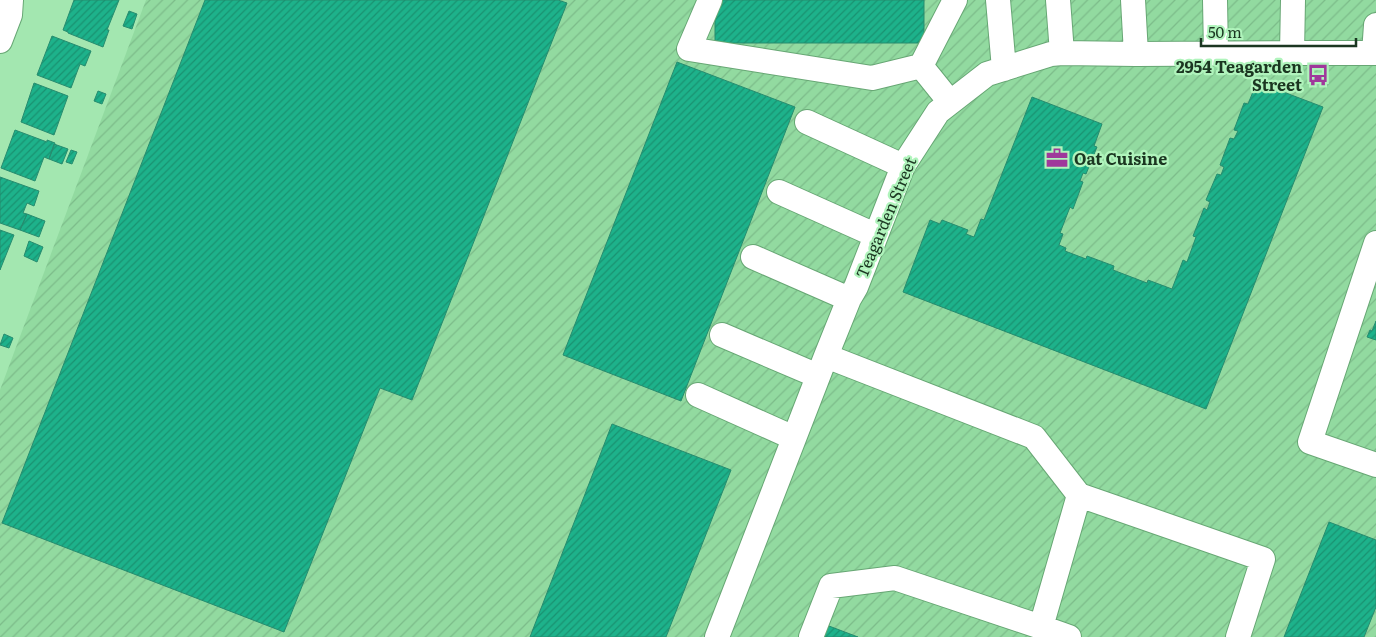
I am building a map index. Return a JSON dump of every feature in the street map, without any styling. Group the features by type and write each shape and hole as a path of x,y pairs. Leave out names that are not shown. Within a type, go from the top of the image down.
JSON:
{"street":[{"path":"0,40 10,15 11,0"},
{"path":"710,0 689,48 872,78 921,66 955,0"},
{"path":"998,0 1004,69"},
{"path":"1058,0 1062,53"},
{"path":"1133,0 1136,54"},
{"path":"1215,0 1216,53"},
{"path":"1292,53 1293,0"},
{"path":"1375,54 1376,25"},
{"name":"Teagarden Street","path":"717,637 822,366 904,166 938,112 987,74 1051,54 1375,54"},
{"path":"921,66 950,102"},
{"path":"807,122 904,166"},
{"path":"780,192 875,235"},
{"path":"1376,243 1310,442 1376,465"},
{"path":"753,257 849,299"},
{"path":"722,335 822,366 1034,437 1079,495 1263,559 1238,637"},
{"path":"698,395 794,438"},
{"path":"1041,627 1079,495"},
{"path":"811,637 831,586 895,578 1069,637"}],"shaded area":[{"path":"146,0 1376,0 1376,637 0,637 0,390"}],"building":[{"path":"74,0 119,0 107,30 109,30 103,47 63,30"},
{"path":"205,0 558,0 567,3 412,400 380,388 284,632 2,523"},
{"path":"715,0 924,0 924,43 715,43"},
{"path":"129,11 137,14 132,29 123,26"},
{"path":"52,36 91,51 85,66 80,64 71,88 37,75"},
{"path":"677,62 795,107 681,401 563,355"},
{"path":"1257,82 1323,107 1206,409 903,292 930,220 940,224 942,220 968,230 966,234 974,237 981,219 984,220 1032,97 1102,124 1094,146 1097,147 1086,174 1083,173 1080,181 1083,182 1073,209 1070,207 1060,233 1063,234 1059,245 1066,248 1065,251 1086,259 1087,256 1114,266 1113,270 1147,283 1148,280 1172,289 1183,260 1187,262 1196,237 1193,236 1204,208 1207,210 1210,202 1206,200 1217,174 1221,175 1224,167 1220,165 1230,138 1234,139 1238,131 1234,130 1244,103 1248,104"},
{"path":"34,83 68,96 54,135 21,122"},
{"path":"98,91 106,94 102,104 94,101"},
{"path":"15,130 47,142 47,140 55,143 49,159 44,157 35,181 1,168"},
{"path":"54,144 68,149 62,164 49,159"},
{"path":"71,150 77,152 72,164 66,162"},
{"path":"0,177 39,191 34,206 27,203 23,213 27,214 20,230 0,223"},
{"path":"27,214 45,221 39,237 20,230"},
{"path":"0,230 14,235 0,270"},
{"path":"29,241 43,247 37,262 24,256"},
{"path":"1376,321 1376,340 1367,337"},
{"path":"4,334 13,338 9,348 0,345"},
{"path":"612,424 731,470 666,637 530,637"},
{"path":"1329,522 1376,540 1376,607 1364,637 1284,637"},
{"path":"821,623 858,637 816,637"}],"place":[{"name":"2954 Teagarden Street","path":"1318,75"},
{"name":"Oat Cuisine","path":"1057,158"}]}
